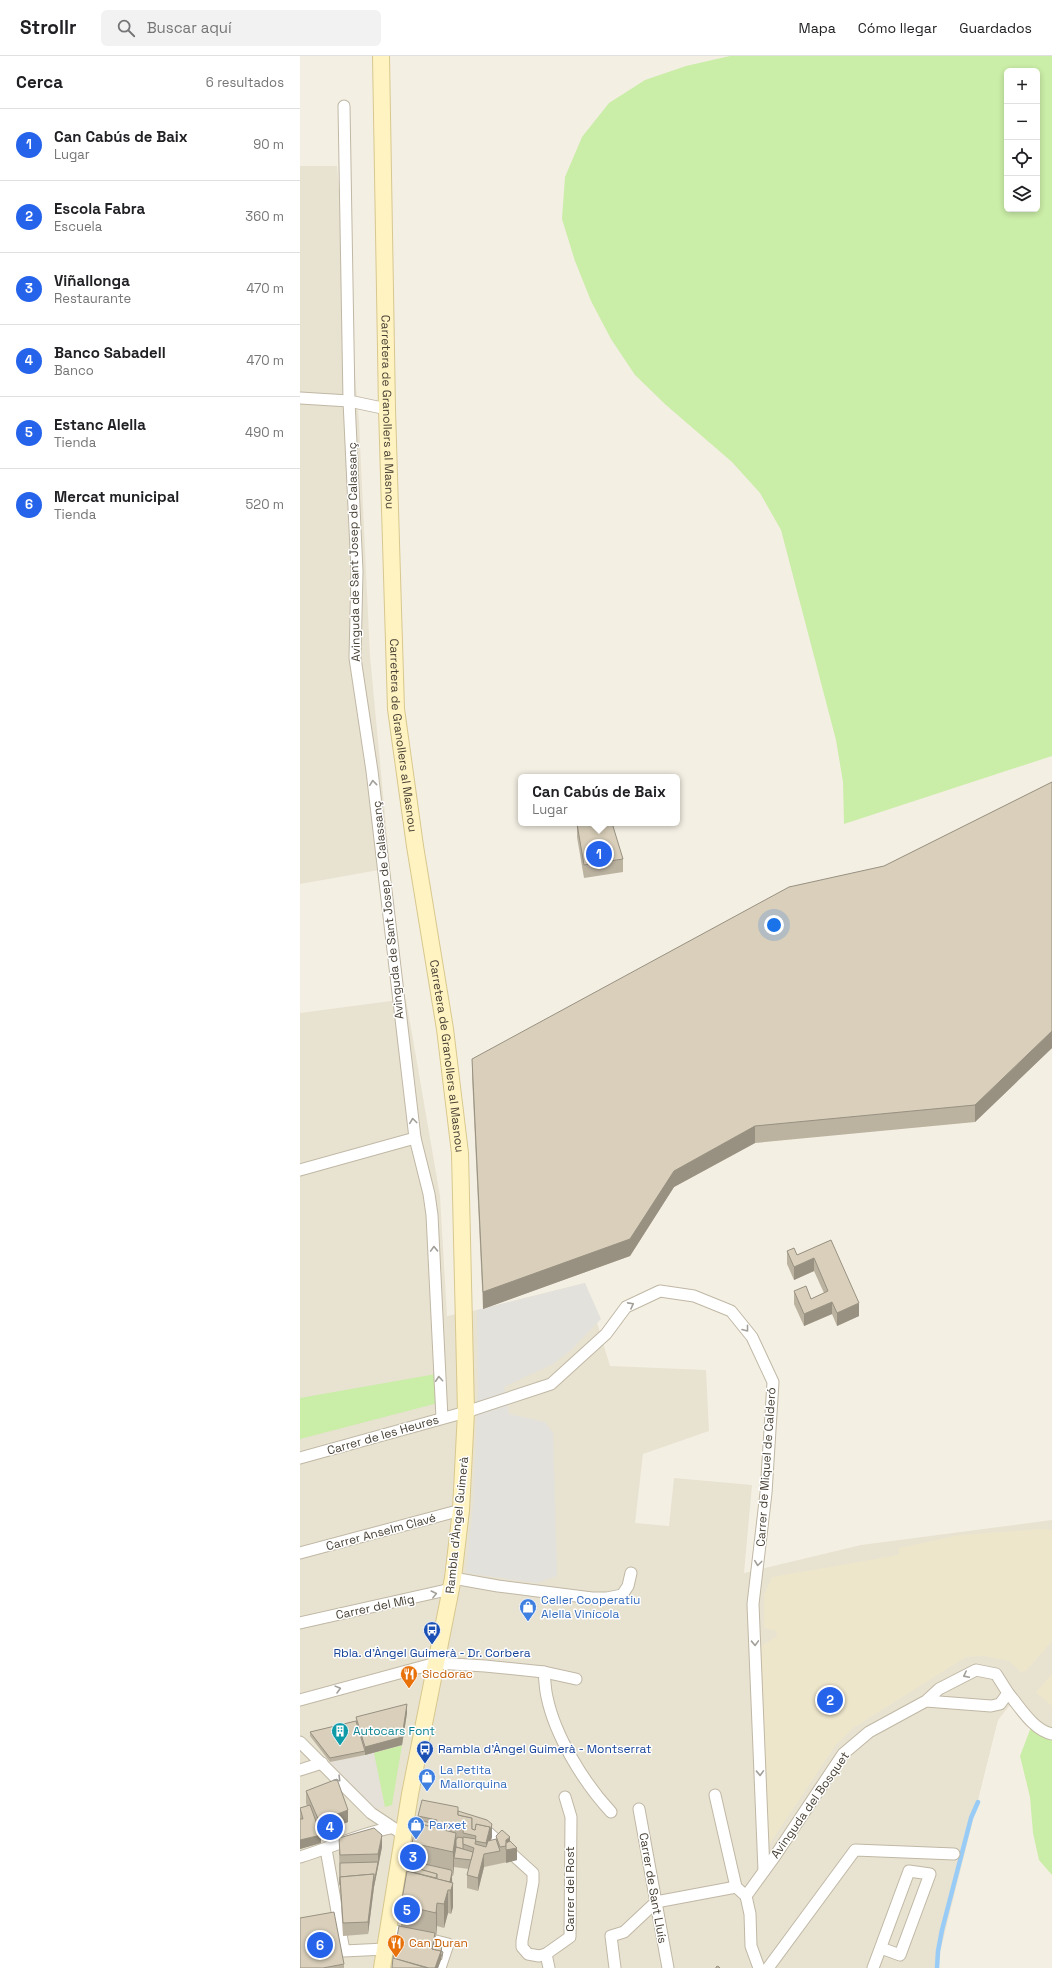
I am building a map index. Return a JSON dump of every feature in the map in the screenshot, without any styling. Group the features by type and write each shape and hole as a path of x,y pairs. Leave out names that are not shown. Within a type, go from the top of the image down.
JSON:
{"main road":[{"name":"Carretera de Granollers al Masnou","path":"381,56 387,409 396,709 414,846 444,1029 460,1153 466,1412"},
{"name":"Rambla d'Àngel Guimerà","path":"382,1968 388,1929 402,1868 397,1831 414,1811 436,1663 452,1584 461,1510 466,1412"}],"street":[{"name":"Avinguda de Sant Josep de Calassanç","path":"344,106 349,400 357,571 355,658 372,771 415,1138 428,1194 434,1238 442,1418"},
{"path":"300,398 349,400 387,409"},
{"path":"300,1170 415,1138"},
{"name":"Carrer de Miquel de Calderó","path":"466,1412 550,1384 606,1334 626,1306 660,1291 694,1296 731,1311 752,1337 773,1382 766,1493 753,1604 764,1871"},
{"name":"Carrer de les Heures","path":"300,1458 466,1412"},
{"name":"Carrer Anselm Clavé","path":"300,1553 461,1510"},
{"path":"452,1584 498,1586 592,1598 607,1598 622,1596 628,1586 631,1573"},
{"name":"Carrer del Mig","path":"300,1623 452,1584"},
{"path":"300,1700 436,1663 544,1672 576,1679"},
{"name":"Avinguda del Bosquet","path":"746,1896 843,1754 869,1732 926,1701 939,1689 976,1670 996,1674 1008,1693 1029,1719 1045,1733 1052,1734"},
{"path":"544,1672 547,1697 558,1729 585,1778 598,1798 611,1812"},
{"path":"926,1701 991,1706 1000,1704 1008,1693"},
{"path":"300,1742 371,1813 397,1831"},
{"path":"300,1770 322,1763"},
{"path":"715,1795 736,1887 746,1896 750,1914 751,1946 759,1968"},
{"name":"Carrer del Rost","path":"546,1954 570,1937 571,1817 565,1797"},
{"name":"Carrer de Sant Lluís","path":"639,1808 668,1968"},
{"path":"470,1823 482,1826 534,1873 534,1882 522,1947 528,1954 539,1956 546,1954 549,1968"},
{"path":"300,1857 373,1831 397,1831"},
{"path":"326,1849 334,1915 344,1951 385,1949"},
{"path":"759,1968 855,1850 954,1854"},
{"path":"873,1968 909,1871 930,1874 900,1955 881,1948"},
{"path":"615,1968 611,1936 624,1932 656,1902 736,1887"},
{"path":"388,1929 448,1944 440,1968"}],"shaded area":[{"path":"300,166 337,166 359,422 370,656 390,868 300,884"},
{"path":"406,999 440,1196 447,1316 585,1283 610,1366 706,1370 709,1431 643,1454 635,1523 669,1526 674,1478 752,1485 744,1573 861,1545 1052,1520 1052,1733 1014,1700 998,1720 936,1968 300,1968 300,1013"},
{"path":"585,1283 601,1319 571,1350 553,1364 504,1387 509,1414 545,1422 553,1433 557,1576 537,1583 466,1573 473,1504 478,1391 477,1310"},
{"path":"1042,1529 1052,1530 1052,1641 1026,1671 1021,1672 1009,1661 984,1656 966,1657 853,1728 835,1746 766,1849 761,1646 777,1636 776,1631 764,1628 764,1595 772,1577 899,1555 899,1548 960,1535"},
{"path":"1052,1674 1052,1706 1036,1692"},
{"name":"Autocars Font","path":"374,1753 385,1807 376,1809 330,1762"}],"green space":[{"path":"730,56 1052,56 1052,756 844,824 843,782 836,740 781,530 760,493 732,462 666,405 635,375 611,339 591,301 575,261 562,219 565,177 582,137 609,103 645,80 686,66"},
{"path":"436,1374 438,1403 300,1439 300,1398"},
{"path":"1033,1722 1052,1727 1052,1875 1039,1860 1033,1833 1030,1797 1020,1756"},
{"path":"402,1745 392,1805 385,1807 374,1753"}],"building":[{"path":"1052,782 1052,1031 975,1105 755,1126 674,1171 630,1239 483,1292 472,1059 789,887 884,866"},
{"path":"577,826 613,826 623,859 584,865"},
{"path":"831,1240 859,1303 837,1313 832,1302 804,1314 794,1291 806,1286 811,1299 828,1291 814,1258 794,1267 787,1251 794,1248 797,1255"},
{"path":"407,1704 402,1737 365,1747 356,1717"},
{"name":"Autocars Font","path":"356,1721 365,1751 330,1758 310,1732"},
{"path":"337,1779 348,1810 319,1821 306,1791"},
{"path":"422,1800 458,1807 458,1815 472,1818 472,1829 475,1830 476,1824 490,1827 486,1843 475,1841 476,1836 463,1833 464,1826 457,1824 457,1827 436,1822 437,1820 418,1816"},
{"path":"310,1805 321,1835 300,1840 300,1819 303,1819 300,1808"},
{"path":"458,1811 487,1820 492,1824 490,1831 490,1827 476,1824 475,1830 472,1829 472,1818 458,1815"},
{"path":"418,1820 436,1824 436,1826 441,1827 440,1829 418,1823"},
{"path":"416,1823 456,1833 453,1852 412,1843"},
{"path":"374,1828 382,1835 378,1854 340,1855 339,1838"},
{"path":"502,1830 510,1837 506,1840 506,1846 500,1847 496,1836"},
{"path":"457,1837 463,1838 463,1849 456,1847"},
{"path":"463,1837 476,1839 475,1844 486,1847 488,1841 496,1839 500,1851 484,1854 478,1878 467,1875 474,1848 463,1844"},
{"path":"510,1841 517,1848 506,1850 506,1843"},
{"path":"456,1847 473,1852 471,1860 454,1858"},
{"path":"411,1861 451,1870 450,1882 437,1879 437,1874 410,1867"},
{"path":"378,1862 374,1883 374,1874 340,1877 340,1863"},
{"path":"409,1866 437,1874 436,1878 408,1871"},
{"path":"407,1871 453,1883 451,1890 448,1890 444,1904 437,1903 436,1913 401,1905"},
{"path":"374,1874 368,1922 343,1923 340,1877"},
{"path":"334,1912 344,1964 323,1968 300,1968 300,1918"},
{"path":"399,1926 435,1933 432,1949 441,1951 435,1968 429,1968 393,1958"},
{"path":"434,1944 442,1946 441,1951 432,1949"},
{"path":"393,1958 427,1968 392,1968"}],"waterway":[{"path":"937,1968 938,1951 942,1930 971,1818 978,1802"}],"place":[{"name":"Can Cabús de Baix","path":"599,854"},
{"name":"Celler Cooperatiu Alella Vinícola","path":"528,1622"},
{"name":"Rbla. d'Àngel Guimerà - Dr. Corbera","path":"432,1645"},
{"name":"Sicdorac","path":"409,1689"},
{"name":"Escola Fabra","path":"830,1700"},
{"name":"Autocars Font","path":"340,1746"},
{"name":"Rambla d'Àngel Guimerà - Montserrat","path":"425,1764"},
{"name":"La Petita Mallorquina","path":"427,1792"},
{"name":"Banco Sabadell","path":"330,1827"},
{"name":"Parxet","path":"416,1840"},
{"name":"Viñallonga","path":"413,1857"},
{"name":"Estanc Alella","path":"407,1910"},
{"name":"Mercat municipal","path":"320,1945"},
{"name":"Can Duran","path":"396,1958"}]}
